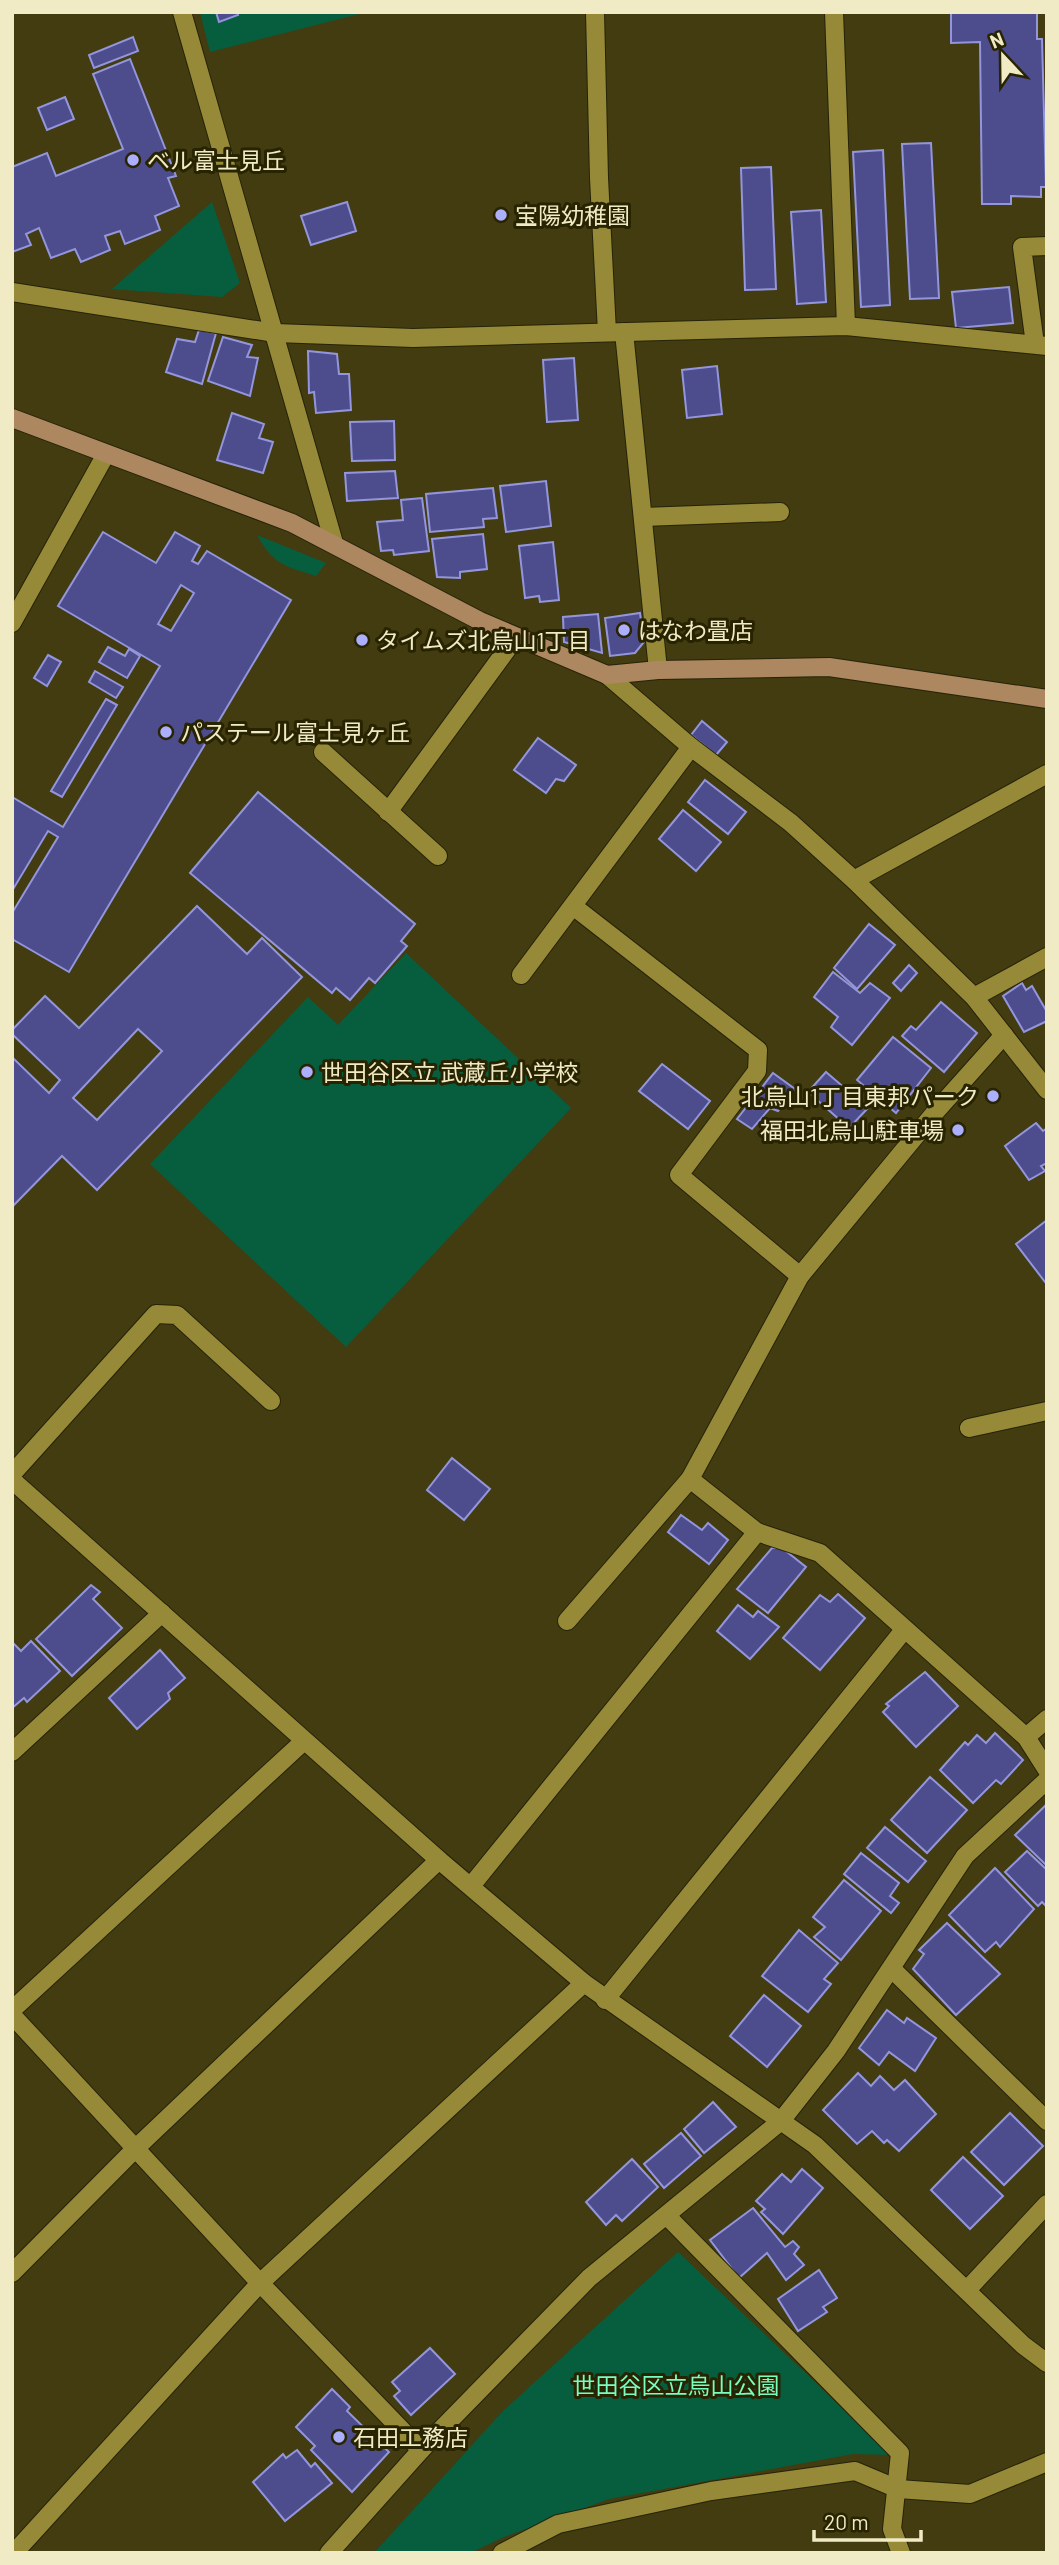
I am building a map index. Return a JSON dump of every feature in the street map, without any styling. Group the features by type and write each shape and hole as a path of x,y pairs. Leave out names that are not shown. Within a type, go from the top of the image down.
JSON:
{"street":[{"path":"182,12 334,542"},
{"path":"595,12 599,178 616,332 643,517 658,670"},
{"path":"834,12 846,327"},
{"path":"12,292 275,333 413,338 846,327 1041,345 1022,247 1047,246"},
{"path":"12,418 292,523 334,542 480,621 607,675 691,747 791,823 854,880 974,997 1047,1090"},
{"path":"12,623 106,454"},
{"path":"643,517 780,512"},
{"path":"388,812 516,637"},
{"path":"607,675 658,670 829,667 1045,701"},
{"path":"521,975 691,747"},
{"path":"323,752 438,856"},
{"path":"854,880 1047,775"},
{"path":"573,906 758,1050 757,1071 679,1175 800,1276"},
{"path":"974,997 1047,957"},
{"path":"567,1622 690,1479 800,1276 928,1120 1004,1035"},
{"path":"12,1474 156,1314 177,1315 271,1401"},
{"path":"969,1428 1047,1411"},
{"path":"690,1479 757,1532 820,1553 1026,1737 1047,1770"},
{"path":"12,1480 439,1860 584,1983 751,2097 815,2145 1023,2345 1047,2363"},
{"path":"471,1886 757,1532"},
{"path":"12,1752 162,1613"},
{"path":"606,2000 904,1630"},
{"path":"1026,1737 1047,1719"},
{"path":"304,1741 12,2012 260,2283 421,2450"},
{"path":"330,2553 421,2450 589,2278 781,2121 892,1969 965,1856 1047,1780"},
{"path":"12,2273 136,2148 439,1860"},
{"path":"892,1969 1047,2121"},
{"path":"14,2553 260,2283 584,1983"},
{"path":"967,2290 1047,2204"},
{"path":"667,2216 900,2453 892,2529 901,2553"},
{"path":"502,2553 558,2524 711,2491 855,2471 898,2489 970,2494 1047,2462"}],"green space":[{"path":"200,12 367,12 210,52"},
{"path":"212,202 240,283 222,297 112,289"},
{"path":"257,535 326,563 316,576 288,567 269,553"},
{"path":"406,953 571,1108 346,1347 150,1164 308,997 338,1025"},
{"name":"世田谷区立烏山公園","path":"678,2252 892,2455 853,2454 609,2499 504,2537 470,2553 374,2553 503,2411"}],"building":[{"path":"216,12 237,12 238,15 219,22"},
{"path":"951,12 1037,12 1037,39 1042,39 1046,187 1041,187 1041,197 1011,196 1011,204 982,204 980,42 951,43"},
{"path":"133,37 138,51 94,68 89,55"},
{"name":"ベル富士見丘","path":"130,59 176,176 168,178 179,206 155,216 160,230 125,244 120,231 105,236 110,250 81,262 75,249 51,258 39,228 26,234 31,245 12,252 12,167 47,153 56,176 123,149 93,74"},
{"path":"65,97 74,119 47,130 38,108"},
{"path":"931,143 939,298 910,299 902,144"},
{"path":"883,150 890,305 861,307 853,152"},
{"path":"771,167 776,289 745,290 741,168"},
{"path":"347,202 356,231 311,245 301,216"},
{"path":"821,210 826,302 797,304 791,212"},
{"path":"1009,287 1013,323 956,328 952,292"},
{"path":"199,330 216,333 202,384 166,372 177,339 195,342"},
{"path":"223,337 252,345 247,357 258,358 250,396 208,381"},
{"path":"308,351 337,354 339,374 349,374 351,410 316,413 314,392 309,393"},
{"path":"574,358 578,420 547,422 543,360"},
{"path":"717,366 722,414 687,418 682,370"},
{"path":"232,413 264,424 259,438 273,442 263,473 217,460"},
{"path":"394,421 395,460 352,461 350,422"},
{"path":"395,471 398,498 347,501 345,473"},
{"path":"546,481 551,526 506,532 500,486"},
{"path":"493,488 497,518 483,519 484,527 430,532 426,494"},
{"path":"422,498 429,551 394,555 393,550 381,551 377,522 403,520 401,500"},
{"name":"パステール富士見ヶ丘","path":"103,532 156,563 175,532 200,546 192,561 198,564 207,551 291,600 69,972 12,939 12,913 58,837 48,831 12,891 12,797 63,827 160,666 58,606","holes":["181,585 194,593 171,631 158,624"]},
{"path":"483,534 487,569 460,572 460,578 437,577 432,539"},
{"path":"553,542 559,600 540,602 539,596 525,598 519,546"},
{"name":"はなわ畳店","path":"640,613 644,642 635,653 610,656 605,618"},
{"path":"598,614 602,653 564,642 563,617"},
{"path":"108,647 125,656 129,649 140,656 127,678 99,662"},
{"path":"48,655 61,662 47,686 34,678"},
{"path":"95,671 123,687 116,698 89,682"},
{"path":"106,699 117,705 62,797 51,791"},
{"path":"702,721 727,742 716,755 691,735"},
{"path":"538,738 576,765 564,781 556,779 546,793 514,770"},
{"path":"705,780 746,812 728,834 688,802"},
{"path":"258,792 415,924 401,941 407,946 375,983 369,978 350,1000 336,988 332,993 190,873"},
{"path":"683,810 721,842 696,871 659,839"},
{"path":"197,906 247,954 262,938 302,977 97,1190 62,1156 12,1207 12,1057 49,1093 60,1080 12,1034 12,1030 45,996 79,1028","holes":["138,1029 162,1051 97,1120 73,1098"]},
{"path":"869,924 895,945 857,989 834,968"},
{"path":"909,965 917,973 901,991 893,983"},
{"path":"833,972 860,993 870,983 890,998 852,1045 831,1027 838,1017 814,997"},
{"path":"1022,983 1026,990 1032,986 1047,1012 1047,1021 1024,1032 1003,996"},
{"path":"941,1002 977,1033 944,1072 902,1036 911,1026 916,1030"},
{"path":"893,1037 931,1068 896,1113 857,1080"},
{"path":"662,1064 710,1101 688,1129 639,1091"},
{"path":"826,1072 868,1108 849,1128 808,1092"},
{"path":"773,1073 795,1089 778,1111 770,1108 752,1129 737,1119"},
{"path":"1036,1123 1043,1131 1047,1128 1047,1163 1041,1166 1045,1171 1029,1180 1005,1146"},
{"path":"1047,1220 1047,1281 1045,1282 1016,1244"},
{"path":"452,1458 490,1489 464,1520 427,1490"},
{"path":"681,1515 702,1530 708,1523 728,1540 709,1564 668,1532"},
{"path":"772,1548 782,1548 806,1567 768,1613 737,1589"},
{"path":"91,1585 100,1592 93,1599 122,1628 72,1676 36,1639"},
{"path":"838,1594 865,1618 820,1670 783,1638 820,1595 830,1602"},
{"path":"738,1605 753,1617 758,1611 779,1627 750,1659 717,1631"},
{"path":"31,1641 60,1671 27,1702 24,1698 12,1708 12,1642 21,1651"},
{"path":"160,1650 185,1678 168,1693 170,1699 137,1729 109,1698"},
{"path":"925,1672 958,1706 916,1747 883,1712 889,1706 886,1704"},
{"path":"995,1733 1023,1760 1001,1784 996,1780 973,1803 940,1770 965,1742 968,1745 977,1735 986,1743"},
{"path":"930,1777 967,1810 927,1853 891,1820"},
{"path":"1047,1806 1046,1865 1015,1835"},
{"path":"885,1827 926,1861 908,1882 867,1848"},
{"path":"1027,1851 1047,1870 1047,1907 1042,1902 1038,1906 1005,1872"},
{"path":"861,1853 899,1883 890,1896 899,1903 891,1913 844,1874"},
{"path":"995,1868 1034,1909 1000,1947 996,1942 985,1952 949,1915"},
{"path":"844,1880 881,1911 841,1960 814,1937 825,1927 813,1917"},
{"path":"947,1923 1000,1974 956,2015 913,1969 924,1954 919,1950"},
{"path":"799,1930 838,1963 824,1979 831,1984 808,2012 762,1976"},
{"path":"764,1995 801,2026 767,2067 730,2036"},
{"path":"887,2010 904,2023 907,2018 936,2038 915,2071 889,2052 879,2065 859,2048"},
{"path":"858,2073 871,2086 880,2076 894,2090 905,2080 936,2114 899,2151 887,2140 884,2143 872,2131 857,2144 823,2110"},
{"path":"713,2102 736,2127 704,2153 684,2129"},
{"path":"1010,2113 1043,2146 1004,2185 971,2152"},
{"path":"681,2133 701,2156 664,2188 644,2164"},
{"path":"963,2157 1003,2196 970,2229 931,2190"},
{"path":"632,2159 658,2187 622,2221 616,2215 606,2225 586,2202"},
{"path":"802,2169 823,2188 783,2234 761,2212 765,2209 756,2201 782,2174 791,2182"},
{"path":"753,2208 785,2247 793,2241 799,2247 794,2254 804,2265 786,2280 767,2253 739,2278 710,2240"},
{"path":"819,2270 837,2298 823,2307 827,2312 798,2331 778,2299"},
{"path":"430,2348 455,2374 411,2415 394,2396 400,2391 392,2382"},
{"name":"石田工務店","path":"332,2389 350,2407 347,2411 389,2452 352,2492 311,2450 315,2446 296,2427"},
{"path":"297,2450 311,2467 315,2463 332,2483 285,2521 253,2482 283,2454 286,2458"}],"place":[{"name":"ベル富士見丘","path":"133,160"},
{"name":"宝陽幼稚園","path":"501,215"},
{"name":"はなわ畳店","path":"624,630"},
{"name":"タイムズ北烏山1丁目","path":"362,640"},
{"name":"パステール富士見ヶ丘","path":"166,732"},
{"name":"世田谷区立 武蔵丘小学校","path":"307,1072"},
{"name":"北烏山1丁目東邦パーク","path":"993,1096"},
{"name":"福田北烏山駐車場","path":"958,1130"},
{"name":"石田工務店","path":"339,2437"}]}
